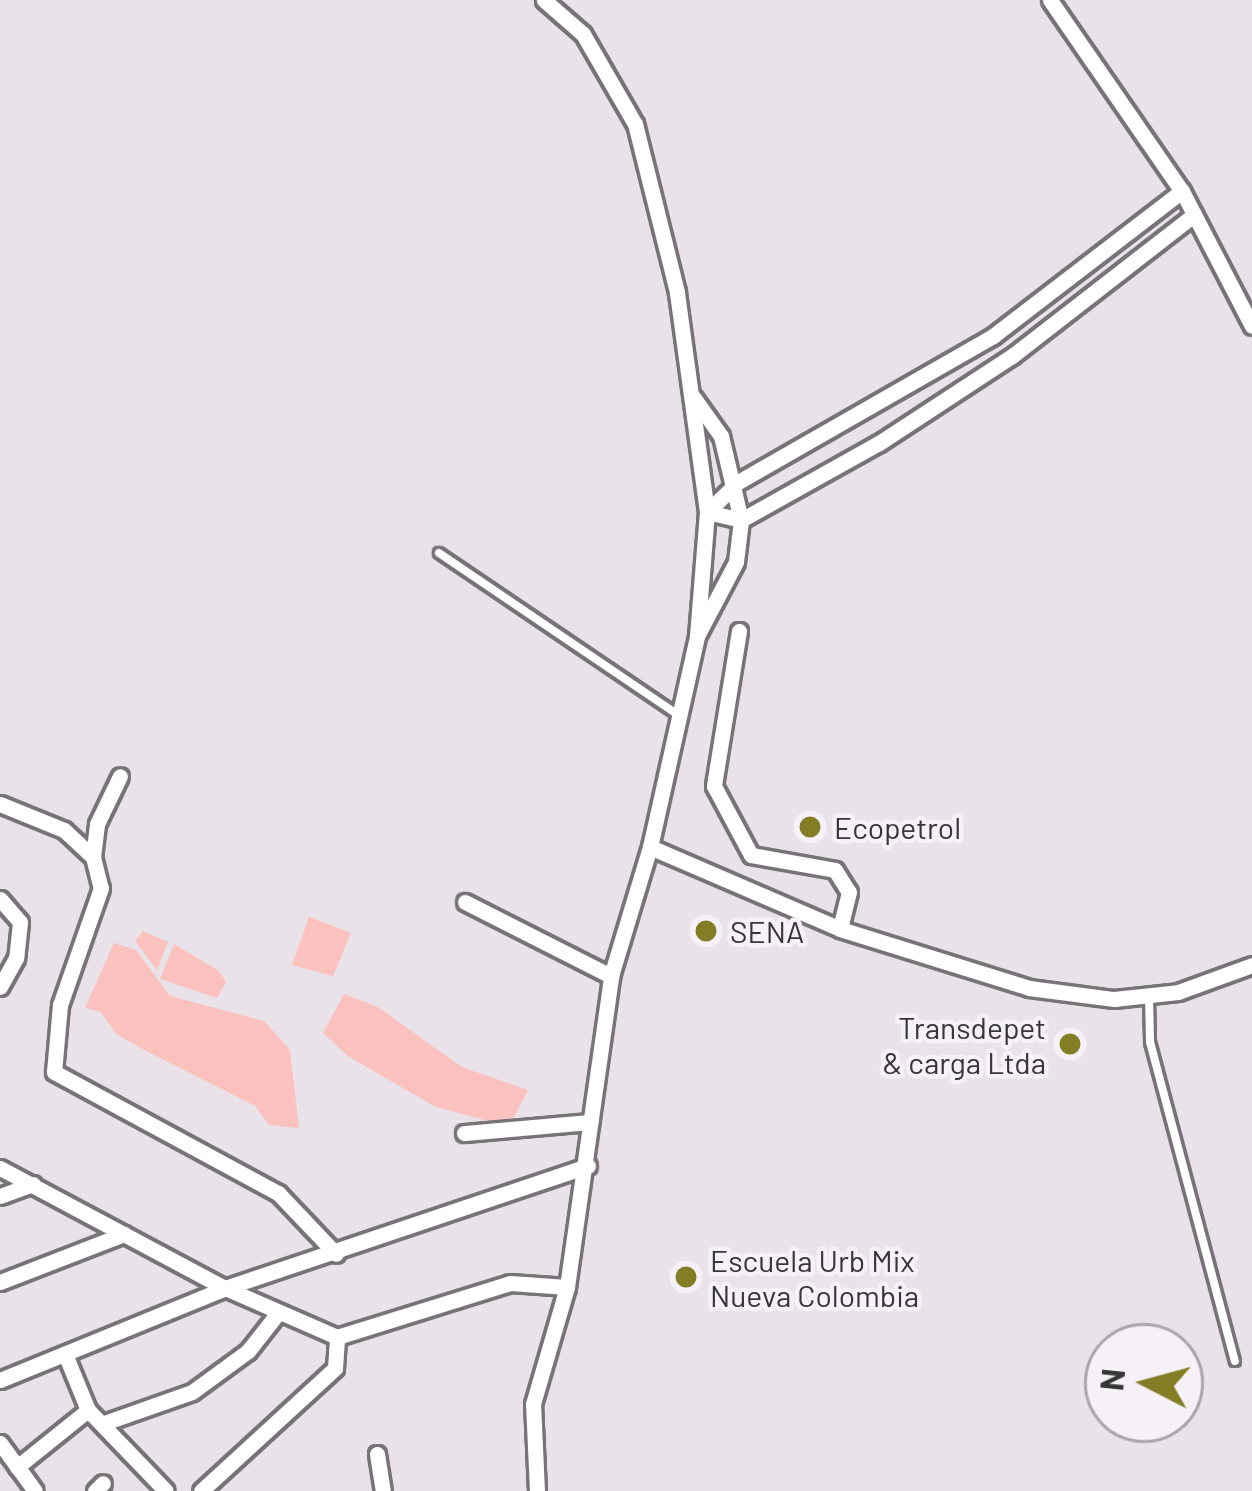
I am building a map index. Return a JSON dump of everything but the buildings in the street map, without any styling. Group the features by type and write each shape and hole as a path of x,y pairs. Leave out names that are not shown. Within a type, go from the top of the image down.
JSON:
{"street":[{"path":"537,1491 533,1404 567,1287 588,1166 610,976 650,847 697,636 707,512 693,397 635,124 583,34 544,0"},
{"path":"1050,0 1182,191 1252,326"},
{"path":"707,512 738,482 993,336 1182,191"},
{"path":"707,512 741,520 1012,356 1194,215"},
{"path":"993,336 1012,356"},
{"path":"693,397 721,436 738,482 741,520 728,582 697,636"},
{"path":"739,632 714,786 751,856 835,870 849,892 840,929"},
{"path":"120,776 98,824 93,857 101,888 60,1005 54,1072 278,1192 336,1253"},
{"path":"0,804 64,830 93,857"},
{"path":"650,847 840,929 1029,988 1114,999 1149,995 1252,964"},
{"path":"0,899 20,922 16,958 0,987"},
{"path":"465,902 610,976"},
{"path":"464,1133 590,1122"},
{"path":"0,1380 225,1288 588,1166"},
{"path":"0,1168 225,1288 337,1337 510,1282 567,1287"},
{"path":"0,1196 33,1184"},
{"path":"0,1282 124,1234"},
{"path":"104,1423 193,1392 248,1351 277,1314"},
{"path":"201,1491 335,1368 337,1337"},
{"path":"65,1354 88,1410 166,1491"},
{"path":"17,1467 88,1410"},
{"path":"0,1442 35,1491"},
{"path":"377,1454 383,1491"}],"lane":[{"path":"439,553 679,716"},
{"path":"1149,995 1150,1042 1235,1361"}],"shaded area":[{"path":"309,917 351,933 333,976 292,965"},
{"path":"143,931 168,942 157,970 135,941"},
{"path":"114,943 136,950 170,996 264,1021 290,1050 299,1128 269,1125 255,1106 116,1034 101,1012 85,1008"},
{"path":"174,944 219,971 226,982 217,998 160,979"},
{"path":"344,994 378,1007 462,1067 528,1090 514,1117 500,1124 436,1107 349,1057 323,1033"}],"place":[{"name":"Ecopetrol","path":"810,827"},
{"name":"SENA","path":"706,931"},
{"name":"Transdepet & carga Ltda","path":"1070,1044"},
{"name":"Escuela Urb Mix Nueva Colombia","path":"686,1277"}]}
